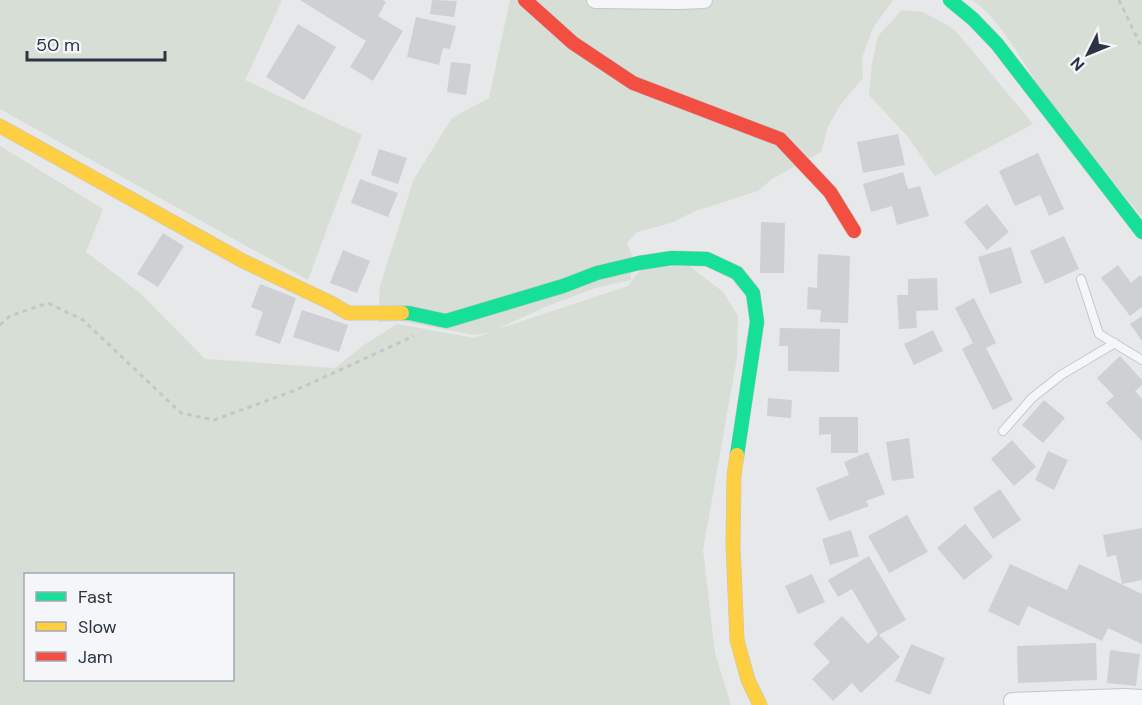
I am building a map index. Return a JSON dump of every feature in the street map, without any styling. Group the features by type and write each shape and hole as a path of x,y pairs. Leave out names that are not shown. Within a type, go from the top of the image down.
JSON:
{"street":[{"path":"525,0 573,44 633,83 780,139 830,192 855,231"},
{"path":"595,0 704,0"},
{"path":"950,0 973,19 997,44 1142,232"},
{"path":"0,126 243,261 348,312 409,313 446,321 563,286 597,273 672,258 707,259 737,273 753,293 757,322 734,475 733,545 737,640 748,680 760,705"},
{"path":"1012,701 1142,698"}],"lane":[{"path":"1081,279 1099,334 1142,360"},
{"path":"1003,431 1032,398 1061,375 1115,343"}],"path":[{"path":"1119,0 1142,48"},
{"path":"0,325 10,316 48,303 83,321 181,413 214,420 296,390 414,336"}],"shaded area":[{"path":"0,0 282,0 245,80 362,135 308,280 0,109"},
{"path":"510,0 893,0 873,28 862,58 863,78 841,104 828,126 821,152 772,179 758,191 695,211 671,223 637,232 627,243 632,255 631,280 595,288 495,330 628,286 641,269 688,265 723,292 738,316 737,357 703,550 715,653 731,705 0,705 0,146 103,209 86,252 140,293 205,359 335,368 364,345 397,324 474,338 492,332 475,335 400,321 378,322 380,286 414,179 452,118 489,98"},
{"path":"972,0 1142,0 1142,217 1052,106 995,21"},
{"path":"902,10 923,12 954,29 1033,124 935,176 908,137 869,95 872,63 878,36"}],"building":[{"path":"300,0 383,0 386,2 378,16 403,31 373,81 350,67 366,41"},
{"path":"432,0 457,1 454,17 430,14"},
{"path":"416,17 456,26 450,49 443,48 439,65 407,57"},
{"path":"298,24 336,47 304,100 266,77"},
{"path":"451,62 471,64 466,95 447,92"},
{"path":"898,134 905,165 863,173 857,142"},
{"path":"379,149 407,158 398,184 371,175"},
{"path":"1038,153 1064,209 1049,216 1040,195 1015,206 999,171"},
{"path":"903,172 908,189 920,186 929,216 897,225 892,206 871,212 863,184"},
{"path":"360,179 398,193 388,217 351,203"},
{"path":"987,204 1009,232 987,250 964,222"},
{"path":"761,222 785,223 784,273 760,273"},
{"path":"163,233 184,246 158,287 137,274"},
{"path":"1064,236 1079,269 1045,284 1030,251"},
{"path":"1011,247 1022,283 990,294 978,257"},
{"path":"343,250 370,261 357,293 330,283"},
{"path":"818,254 850,256 848,323 820,322 821,310 807,309 808,287 817,288"},
{"path":"1118,265 1131,283 1140,275 1142,278 1142,307 1130,316 1101,278"},
{"path":"937,278 938,310 916,311 917,328 899,329 897,295 908,295 908,279"},
{"path":"260,284 296,298 280,344 255,335 263,312 251,307"},
{"path":"974,298 996,343 986,348 1013,400 993,410 962,349 973,343 955,308"},
{"path":"302,310 348,325 339,352 293,337"},
{"path":"1142,316 1142,341 1130,324"},
{"path":"780,328 840,329 839,372 788,371 788,346 779,346"},
{"path":"933,330 943,351 914,365 904,344"},
{"path":"1120,356 1142,380 1142,385 1135,391 1142,399 1142,441 1106,403 1114,396 1097,378"},
{"path":"768,398 792,400 791,418 767,416"},
{"path":"1044,400 1065,418 1043,443 1022,425"},
{"path":"819,417 858,417 858,453 831,453 831,434 819,435"},
{"path":"909,438 914,478 892,481 886,442"},
{"path":"1012,440 1036,467 1014,486 991,459"},
{"path":"1048,451 1068,460 1054,490 1035,480"},
{"path":"868,452 885,494 866,501 869,506 829,521 816,488 849,475 844,462"},
{"path":"1000,489 1021,520 993,539 973,508"},
{"path":"907,515 928,552 889,573 868,536"},
{"path":"965,524 993,557 964,580 937,548"},
{"path":"1142,528 1142,580 1122,584 1116,555 1107,557 1103,535"},
{"path":"851,530 859,556 830,565 822,539"},
{"path":"869,556 906,620 879,635 900,657 861,693 852,683 833,701 812,679 830,662 813,644 842,616 868,644 878,634 852,589 838,597 828,580"},
{"path":"1010,564 1067,590 1079,564 1142,594 1142,644 1108,628 1102,641 1028,606 1019,626 988,611"},
{"path":"812,574 825,602 798,614 785,586"},
{"path":"1096,643 1097,680 1018,683 1017,646"},
{"path":"911,644 945,658 930,695 895,681"},
{"path":"1110,650 1140,654 1136,686 1107,683"}],"traffic: fast":[{"path":"950,0 973,19 997,44 1142,232"},
{"path":"402,313 446,321 563,286 597,273 639,263 672,258 707,259 737,273 753,293 757,322 737,455"}],"traffic: slow":[{"path":"0,126 243,261 348,313 402,313"},
{"path":"737,455 734,475 733,545 737,640 748,680 760,705"}],"traffic: jam":[{"path":"525,0 573,43 633,83 780,139 830,192 854,231"}]}
